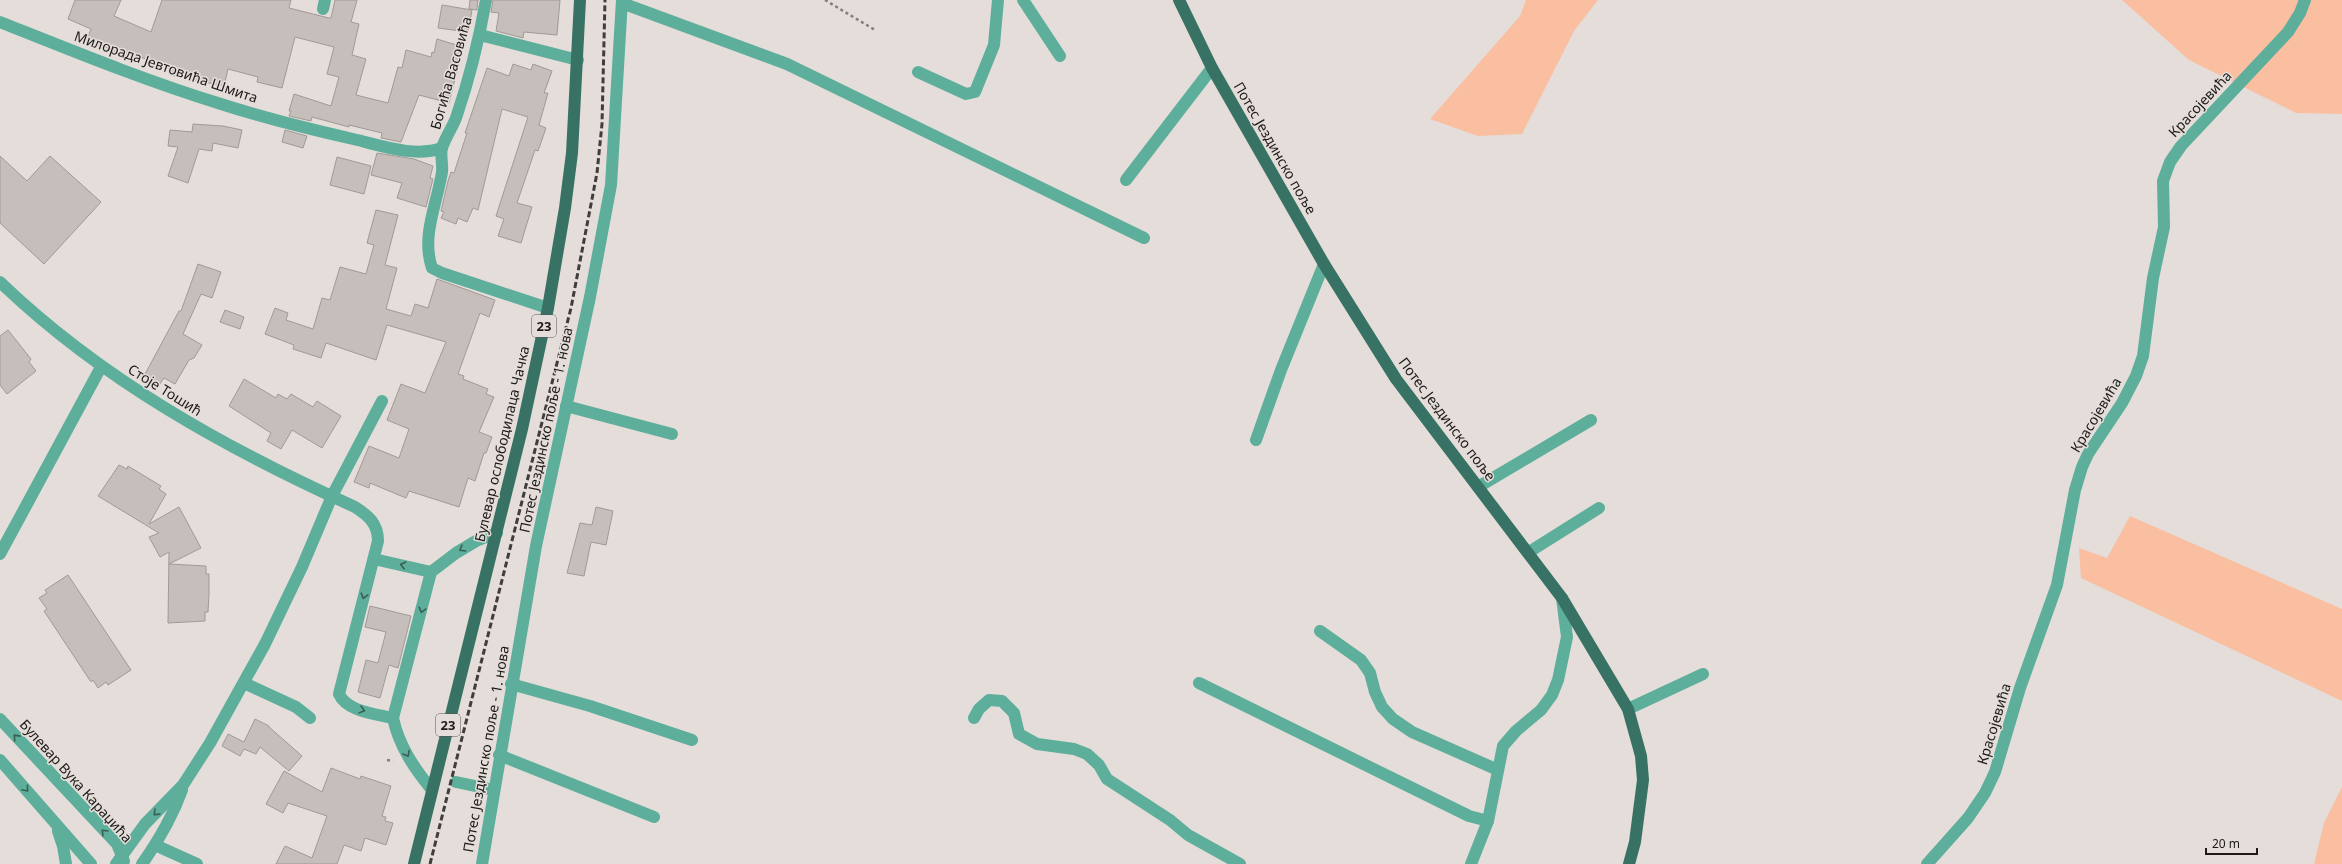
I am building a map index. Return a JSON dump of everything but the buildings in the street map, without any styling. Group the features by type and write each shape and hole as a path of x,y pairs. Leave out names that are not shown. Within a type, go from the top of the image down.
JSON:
{"main road":[{"name":"Булевар ослободилаца Чачка","path":"414,864 497,533 548,308 571,160 578,60 580,0"},
{"name":"Потес Јездинско поље","path":"1179,0 1212,68 1324,264 1396,379 1529,552 1562,598 1628,710 1641,756 1643,780 1635,842 1629,864"}],"street":[{"name":"Богића Васовића","path":"486,0 480,35 456,118 442,148 442,170 428,241 428,250 432,268 442,273 548,308"},
{"path":"918,72 966,94 974,92 994,45 998,0"},
{"path":"1023,0 1060,56"},
{"name":"Красојевића","path":"1927,864 1968,818 1985,793 1995,772 2020,688 2057,585 2075,490 2082,467 2088,454 2122,403 2141,362 2153,278 2164,227 2163,181 2170,162 2181,146 2288,32 2300,13 2305,0"},
{"path":"622,2 787,64 1144,238"},
{"name":"Потес Јездинско поље - 1. нова","path":"482,864 511,684 536,546 590,297 611,185 622,2"},
{"name":"Милорада Јевтовића Шмита","path":"0,22 144,78 245,112 315,130 406,150 425,152 442,148"},
{"path":"480,35 578,60"},
{"path":"1126,180 1212,68"},
{"path":"1256,440 1281,370 1324,264"},
{"name":"Стоје Тошић","path":"0,282 57,332 102,367 156,403 210,435 355,506 372,520 378,529 378,541 374,559"},
{"path":"0,554 102,367"},
{"path":"142,864 173,814 183,785 244,683 302,567 332,496 382,401"},
{"path":"566,406 672,434"},
{"path":"1478,487 1591,420"},
{"path":"1529,552 1599,508"},
{"path":"432,790 408,758 396,731 394,718 432,572 456,553 476,541 497,533"},
{"path":"394,718 356,708 347,704 339,694 374,559 432,572"},
{"path":"1471,864 1488,821 1503,746 1516,731 1541,710 1552,695 1558,680 1567,638 1562,598"},
{"path":"1320,631 1361,660 1370,674 1375,692 1382,707 1394,719 1412,732 1498,770"},
{"path":"1628,710 1703,674"},
{"path":"244,683 296,707 310,718"},
{"path":"1199,683 1469,816 1488,821"},
{"path":"511,684 590,706 692,740"},
{"path":"974,718 979,709 989,700 1002,701 1014,713 1019,734 1037,744 1074,749 1087,754 1099,765 1107,779 1170,820 1188,835 1240,864"},
{"name":"Булевар Вука Караџића","path":"0,719 117,844 121,861"},
{"path":"499,755 654,817"},
{"path":"0,760 90,864"},
{"path":"456,782 494,790"},
{"path":"121,861 145,824 183,785"},
{"path":"55,825 64,846 66,864"},
{"path":"155,845 197,864"}],"path":[{"path":"825,0 875,30"}],"shaded area":[{"path":"1526,0 1598,0 1574,31 1522,134 1478,136 1430,119 1520,16"},
{"path":"2122,0 2342,0 2342,114 2296,113 2189,60"},
{"path":"2130,516 2342,609 2342,701 2081,578 2079,548 2107,558"},
{"path":"2342,787 2342,864 2314,864 2324,823"}],"railway":[{"path":"430,864 571,308 597,173 602,124 605,0"}]}
